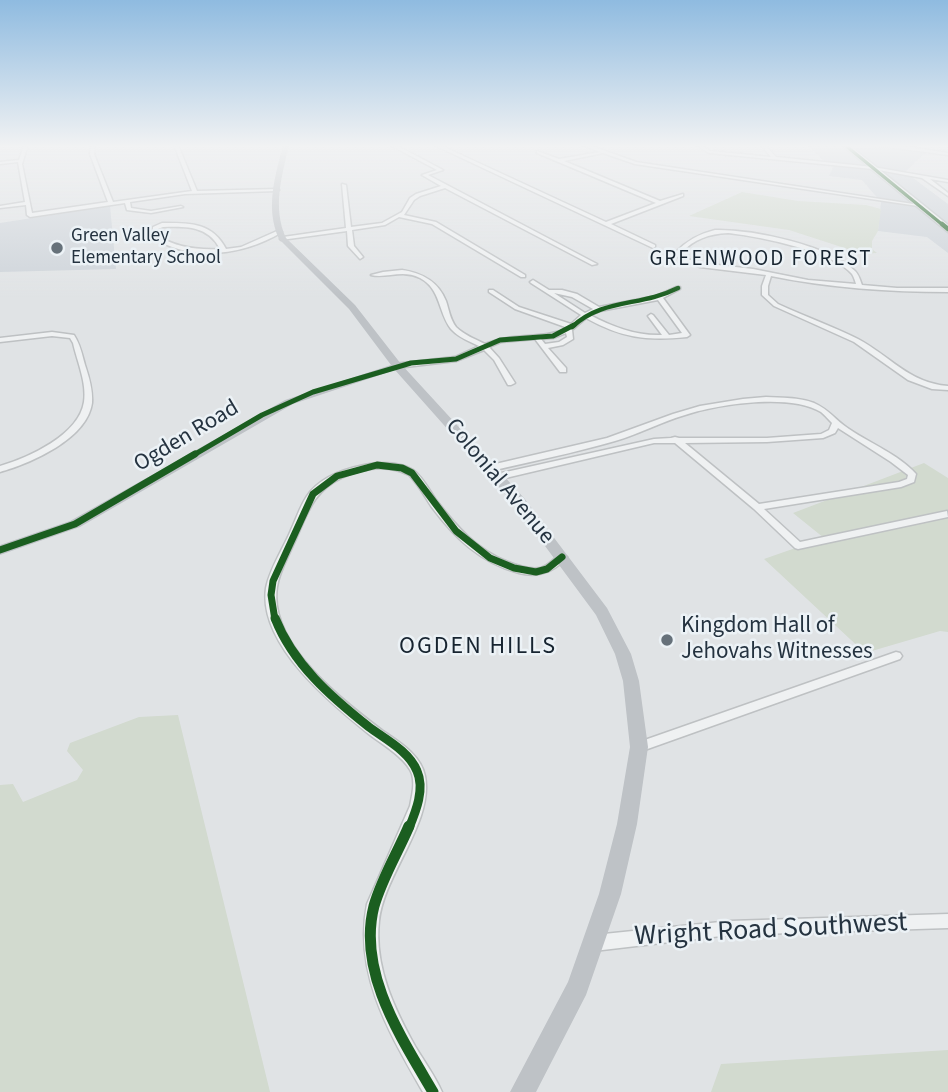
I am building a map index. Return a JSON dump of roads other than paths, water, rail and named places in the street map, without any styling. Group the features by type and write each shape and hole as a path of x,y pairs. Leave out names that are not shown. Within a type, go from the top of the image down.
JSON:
{"main road":[{"path":"276,196 274,213 281,236"},
{"path":"908,196 948,229"},
{"name":"Colonial Avenue","path":"281,236 298,257 352,307 397,366 494,472 602,612 623,654 635,706 639,747 627,824 611,894 594,943 558,1028 523,1092"},
{"name":"Ogden Road","path":"0,550 75,524 289,402 397,366"}],"street":[{"path":"25,196 28,214 34,215 165,196"},
{"path":"108,196 111,204"},
{"path":"345,196 351,246 360,257"},
{"path":"224,251 213,234 203,228 162,225 154,231 154,236 161,242 179,248 224,251 281,236 350,230 383,224 400,216 418,196"},
{"path":"465,196 594,264"},
{"path":"546,196 653,246"},
{"path":"643,196 660,203"},
{"path":"607,224 678,196"},
{"path":"858,196 919,205"},
{"path":"127,201 130,209 139,212 181,207"},
{"path":"0,207 26,203"},
{"path":"400,216 434,223 523,276"},
{"path":"859,286 851,270 820,255 774,239 724,231 699,237 678,254 682,259 700,265 817,283 897,290 948,290"},
{"path":"374,275 405,270 422,277 439,294 446,317 454,329 484,345 493,354 511,383"},
{"path":"769,274 765,295 776,305 860,343 915,382 931,387 948,387"},
{"path":"533,282 585,315 644,338 687,335 660,298"},
{"path":"397,366 456,359 484,345 508,339 537,338 570,329 585,315 598,309 660,298 678,288"},
{"path":"491,291 517,308 570,329"},
{"path":"548,292 572,294 598,309"},
{"path":"651,316 667,337"},
{"path":"545,346 568,341 571,338 570,329"},
{"path":"0,340 52,334 72,336 76,343 88,400 84,413 59,441 37,456 0,469"},
{"path":"537,338 563,370"},
{"path":"494,472 633,434 685,412 785,399 807,402 825,411 836,424 912,474 911,480 901,484 757,508"},
{"path":"823,436 832,431 836,424"},
{"path":"494,472 675,439 767,440 823,436 857,439"},
{"path":"675,439 798,546 947,514"},
{"path":"433,1092 393,1022 376,982 371,957 371,919 375,900 414,815 421,787 417,771 405,755 351,713 324,687 285,642 277,627 271,592 275,575 317,489 344,473 359,468 396,467 412,473 463,538 475,549 510,567 545,570 562,557"},
{"path":"639,747 896,656"},
{"name":"Wright Road Southwest","path":"594,943 730,928 948,921"}],"place":[{"name":"Green Valley Elementary School","path":"57,248"},
{"name":"Kingdom Hall of Jehovahs Witnesses","path":"667,640"}],"district":[{"name":"GREENWOOD FOREST","path":"761,260"},
{"name":"OGDEN HILLS","path":"478,648"}]}
